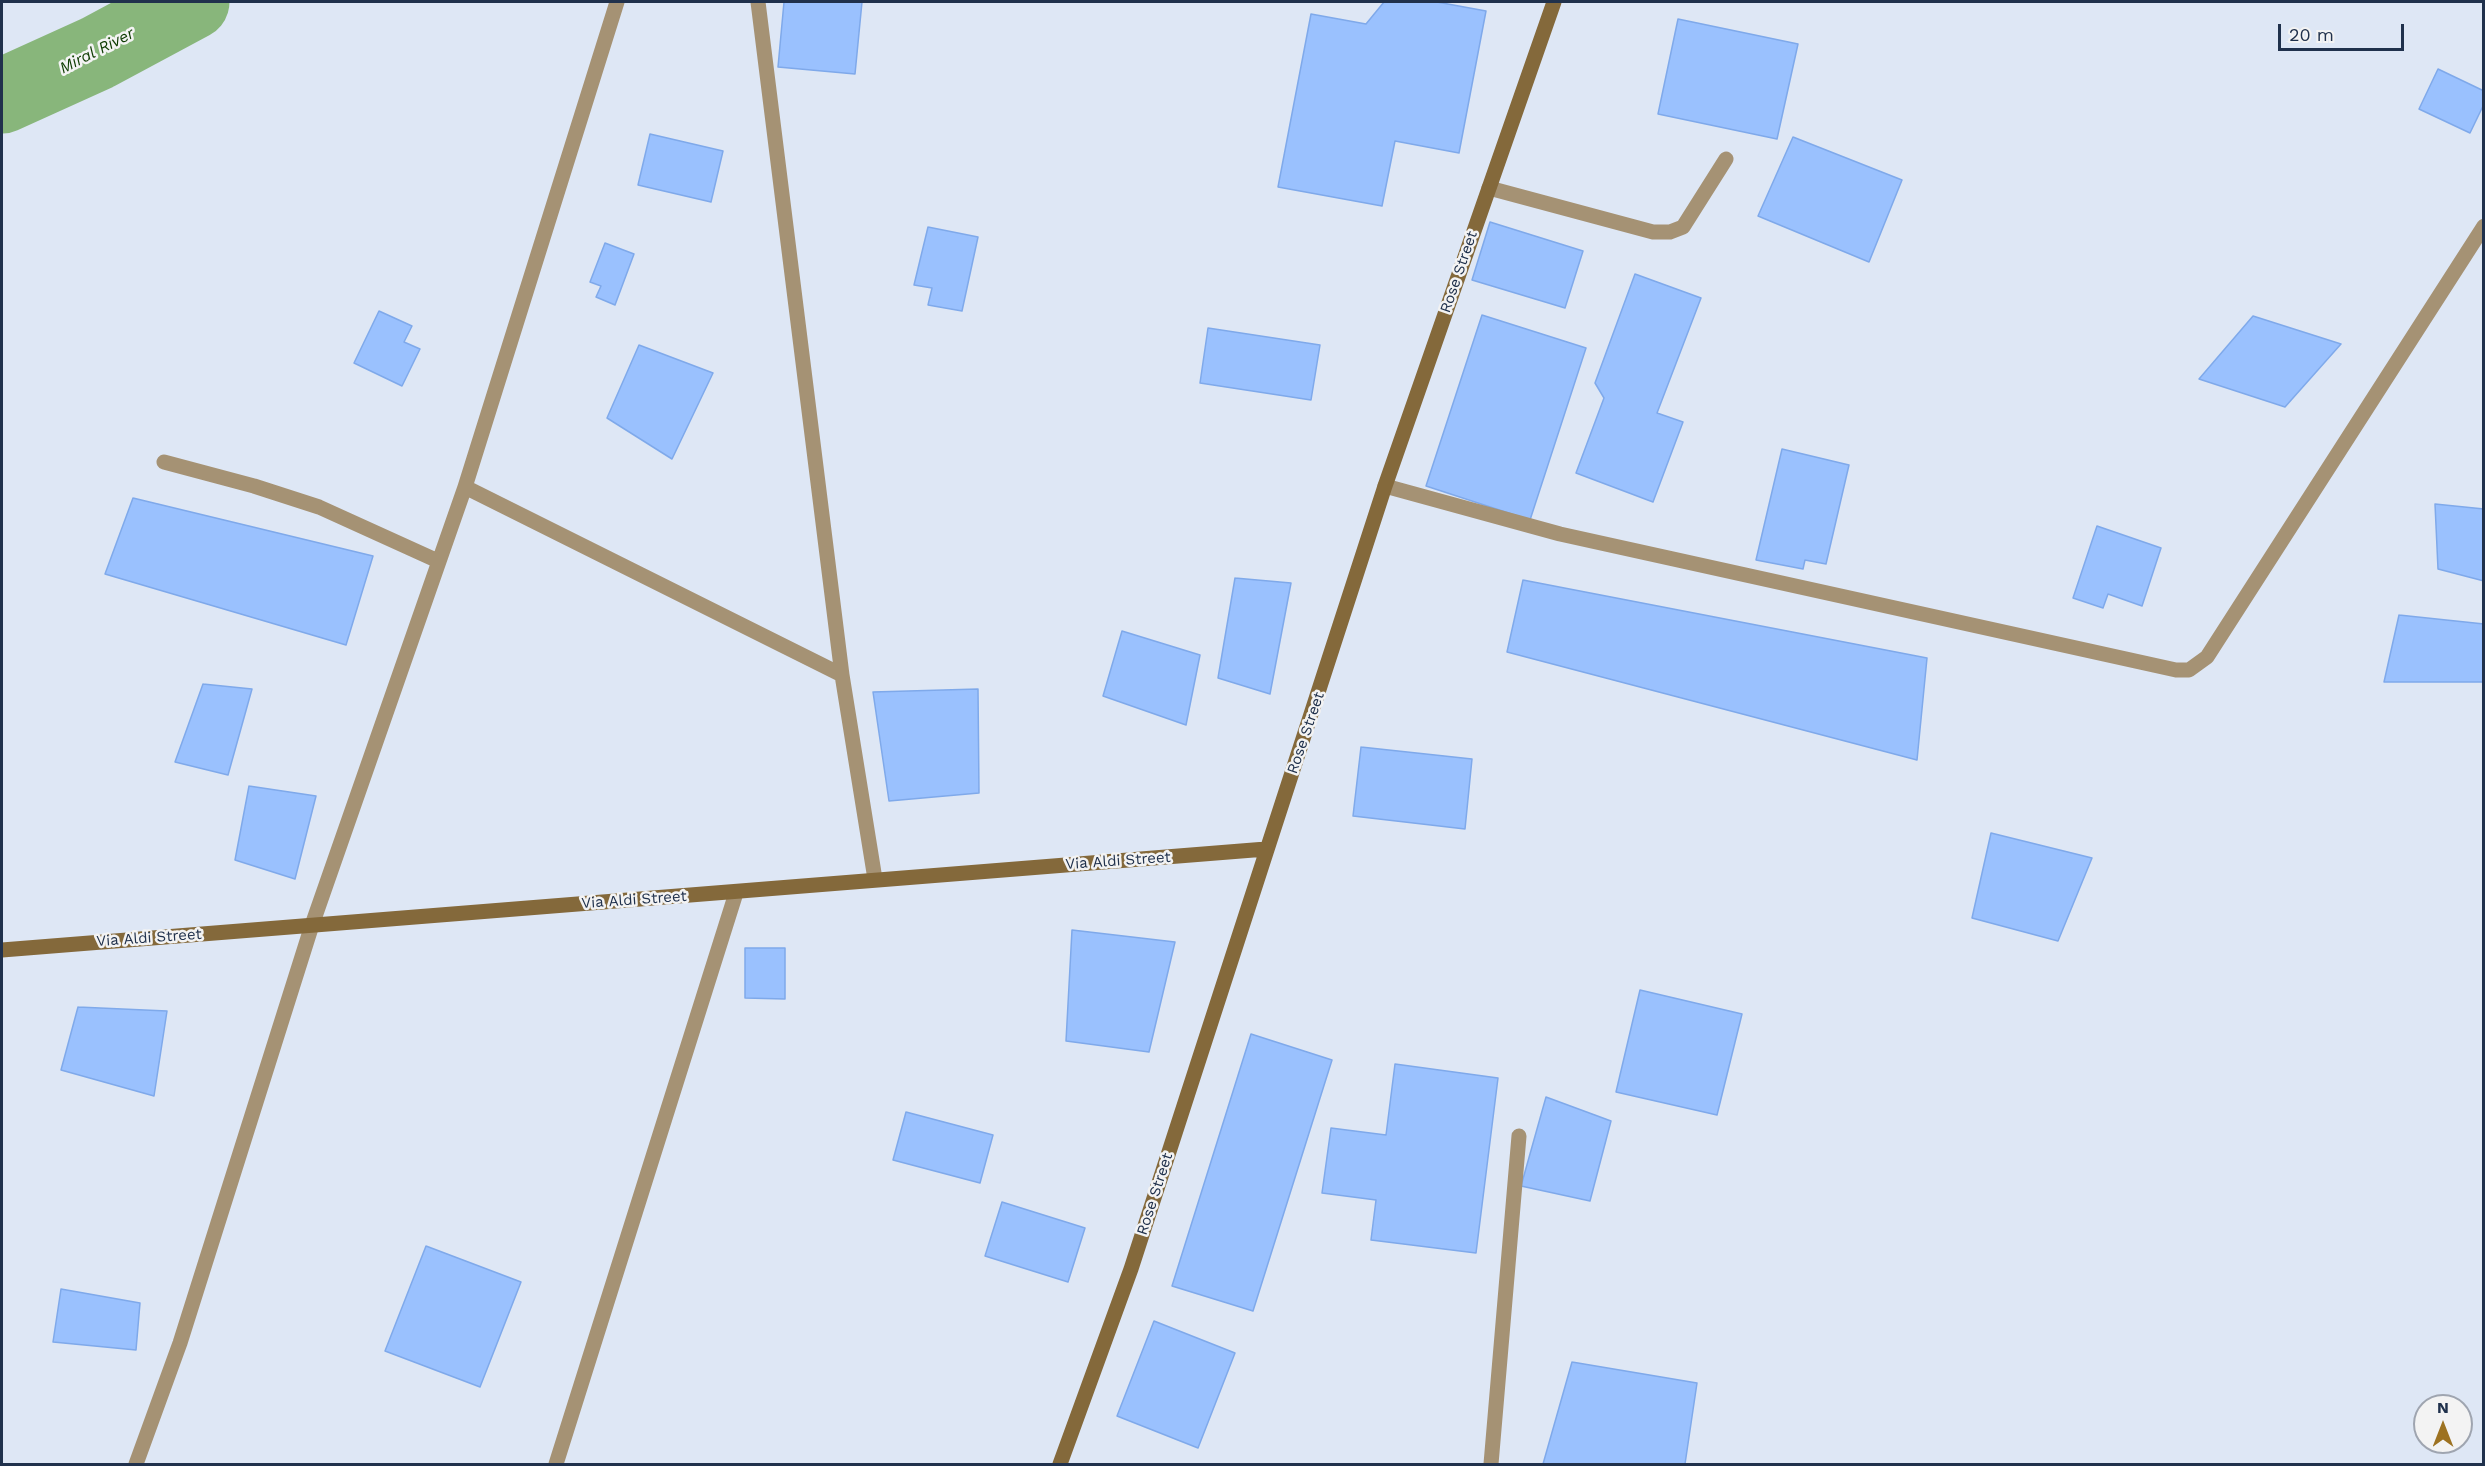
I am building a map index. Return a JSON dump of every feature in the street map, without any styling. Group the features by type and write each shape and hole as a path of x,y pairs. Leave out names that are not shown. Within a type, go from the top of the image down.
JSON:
{"street":[{"path":"136,1464 180,1343 312,925 465,487 617,2"},
{"path":"758,2 842,675 875,879"},
{"name":"Rose Street","path":"1060,1464 1131,1269 1266,849 1311,720 1385,486 1554,2"},
{"path":"1489,188 1653,232 1670,232 1683,227 1726,159"},
{"path":"1385,486 1560,534 2176,670 2189,670 2206,657 2484,226"},
{"path":"164,462 254,486 319,507 438,561"},
{"path":"465,487 842,675"},
{"name":"Via Aldi Street","path":"2,950 1266,849"},
{"path":"556,1464 736,892"},
{"path":"1491,1464 1519,1136"}],"building":[{"path":"784,2 862,2 855,74 778,67"},
{"path":"1384,2 1437,2 1486,11 1459,153 1395,141 1382,206 1278,187 1311,14 1366,24"},
{"path":"1678,19 1798,44 1777,139 1658,114"},
{"path":"2438,69 2484,91 2484,104 2470,133 2419,109"},
{"path":"650,134 723,151 711,202 638,185"},
{"path":"1793,137 1902,180 1869,262 1758,216"},
{"path":"1490,222 1583,251 1565,308 1472,280"},
{"path":"928,227 978,237 962,311 928,305 932,288 914,285"},
{"path":"605,243 634,254 615,305 596,297 601,286 590,282"},
{"path":"1635,274 1701,298 1657,413 1683,422 1653,502 1576,473 1604,398 1595,383"},
{"path":"379,311 412,326 404,342 420,349 402,386 354,363"},
{"path":"1482,315 1586,348 1530,520 1426,486"},
{"path":"2253,316 2341,344 2285,407 2199,379"},
{"path":"1208,328 1320,345 1311,400 1200,383"},
{"path":"639,345 713,373 672,459 607,418"},
{"path":"1782,449 1849,465 1826,564 1805,560 1803,569 1756,560"},
{"path":"133,498 373,556 346,645 105,574"},
{"path":"2435,504 2484,509 2484,581 2438,569"},
{"path":"2097,526 2161,548 2142,606 2108,594 2103,608 2073,598"},
{"path":"1235,578 1291,583 1270,694 1218,678"},
{"path":"1523,580 1927,658 1917,760 1507,652"},
{"path":"2399,615 2484,624 2484,682 2384,682"},
{"path":"1122,631 1200,655 1186,725 1103,696"},
{"path":"203,684 252,689 228,775 175,762"},
{"path":"978,689 979,793 889,801 873,692"},
{"path":"1361,747 1472,759 1465,829 1353,816"},
{"path":"249,786 316,796 295,879 235,860"},
{"path":"1991,833 2092,858 2058,941 1972,918"},
{"path":"1072,930 1175,942 1149,1052 1066,1041"},
{"path":"745,948 785,948 785,999 745,998"},
{"path":"1640,990 1742,1014 1717,1115 1616,1092"},
{"path":"78,1007 167,1011 154,1096 61,1070"},
{"path":"1251,1034 1332,1060 1253,1311 1172,1286"},
{"path":"1395,1064 1498,1078 1476,1253 1371,1240 1376,1200 1322,1193 1331,1128 1386,1135"},
{"path":"1546,1097 1611,1121 1590,1201 1521,1186"},
{"path":"906,1112 993,1135 980,1183 893,1160"},
{"path":"1002,1202 1085,1228 1068,1282 985,1256"},
{"path":"426,1246 521,1282 480,1387 385,1351"},
{"path":"61,1289 140,1303 136,1350 53,1342"},
{"path":"1154,1321 1235,1353 1198,1448 1117,1416"},
{"path":"1572,1362 1697,1383 1685,1464 1543,1464"}],"waterway":[{"name":"Miral River","path":"2,96 97,53 192,2"}]}
